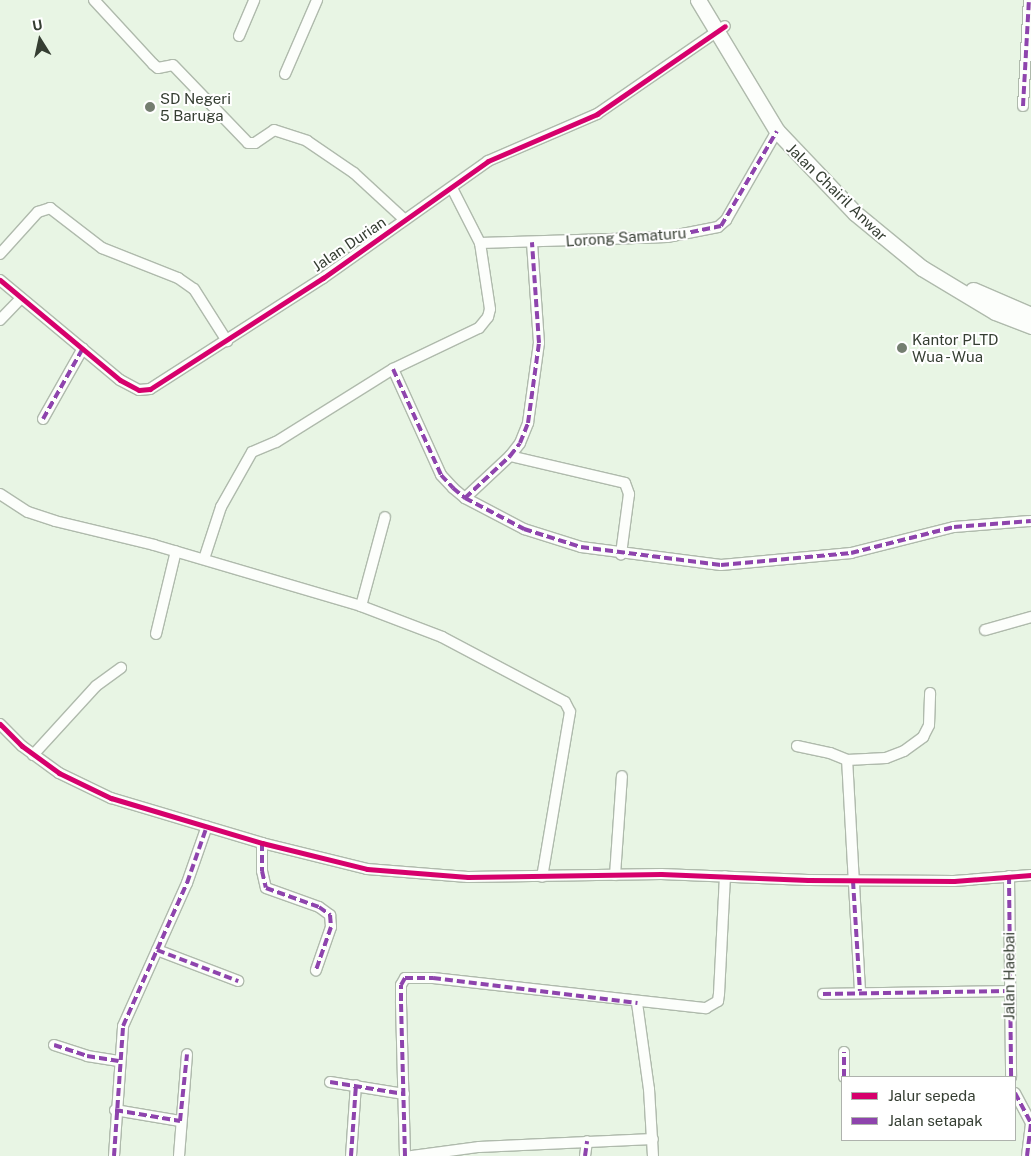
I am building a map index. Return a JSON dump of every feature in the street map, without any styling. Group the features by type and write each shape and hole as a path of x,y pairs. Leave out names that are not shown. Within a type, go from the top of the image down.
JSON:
{"main road":[{"name":"Jalan Chairil Anwar","path":"698,0 721,30 788,135 857,204 946,274 969,288 1031,314"},
{"name":"Jalan Chairil Anwar","path":"709,0 721,30 777,131 855,213 898,250 995,312 1031,326"}],"street":[{"path":"94,0 153,64 158,68 173,65 248,143 255,143 274,130 307,141 354,174 405,220"},
{"path":"239,36 254,0"},
{"path":"285,74 317,0"},
{"path":"1022,106 1029,0"},
{"name":"Jalan Durian","path":"0,280 20,299 83,348 120,380 145,390 227,341 502,152 597,114 721,30"},
{"name":"Lorong Samaturu","path":"480,243 667,237 718,227 726,220 777,131"},
{"path":"204,559 221,507 252,452 276,442 393,369 485,323 490,308 480,243 452,188"},
{"path":"0,254 38,212 50,208 102,248 186,283 202,299 227,341"},
{"path":"465,498 510,456 520,443 528,423 537,360 539,316 532,242"},
{"path":"0,320 20,299"},
{"path":"43,419 83,348"},
{"path":"393,369 441,475 465,498 524,529 582,547 621,554 721,565 880,548 954,527 1031,521"},
{"path":"510,456 625,483 629,494 621,554"},
{"path":"0,494 28,512 55,521 176,551 361,606 466,648 568,706 566,736 554,792 542,878"},
{"path":"361,606 385,517"},
{"path":"156,634 176,551"},
{"path":"985,630 1031,616"},
{"path":"33,755 96,686 120,668"},
{"path":"797,746 830,753 847,760 886,758 904,751 923,738 929,725 930,693"},
{"path":"0,724 33,755 59,773 111,798 262,843 394,872 542,878 615,875 725,876 853,881 954,881 1031,875"},
{"path":"847,760 860,991"},
{"path":"615,875 622,776"},
{"path":"114,1156 119,1060 123,1026 187,883 207,826"},
{"path":"262,843 262,871 266,888 318,907 330,915 331,927 316,970"},
{"path":"405,1156 401,993 405,978 432,978 638,1003 706,1008 718,1001 725,876"},
{"name":"Jalan Haebai","path":"1009,876 1011,1076"},
{"path":"157,950 238,981"},
{"path":"823,994 860,991 1009,991"},
{"path":"638,1003 653,1139 653,1156"},
{"path":"54,1045 87,1056 119,1060"},
{"path":"844,1052 844,1076"},
{"path":"179,1156 180,1121 188,1054"},
{"path":"330,1082 404,1094"},
{"path":"350,1156 356,1085"},
{"path":"1016,1094 1031,1123 1027,1156"},
{"path":"116,1110 180,1121"},
{"path":"412,1156 587,1141 653,1139"},
{"path":"585,1156 587,1141"}],"marked path":[{"path":"1023,106 1029,0"},
{"path":"667,237 721,226 777,131"},
{"path":"465,498 510,456 520,443 528,423 539,343 532,242"},
{"path":"43,419 83,348"},
{"path":"393,369 441,475 453,488 465,498 524,529 581,547 721,565 851,553 954,527 1031,521"},
{"path":"114,1156 123,1026 187,883 207,826"},
{"path":"262,843 262,871 266,888 319,907 330,915 331,927 316,970"},
{"path":"1009,876 1011,1076"},
{"path":"853,881 860,991"},
{"path":"157,950 238,981"},
{"path":"405,1156 401,1001 401,985 405,978 433,978 637,1003"},
{"path":"823,994 1009,991"},
{"path":"54,1045 87,1056 119,1061"},
{"path":"844,1052 844,1076"},
{"path":"115,1110 180,1121 187,1054"},
{"path":"330,1082 404,1094"},
{"path":"351,1156 356,1085"},
{"path":"1016,1095 1031,1123"},
{"path":"1027,1156 1031,1123"},
{"path":"585,1156 587,1141"}],"cycle path":[{"path":"0,280 120,380 139,390 150,389 323,278 488,161 597,114 725,26"},
{"path":"0,724 22,746 59,773 111,798 262,843 367,869 468,877 661,874 808,880 954,881 1031,875"}],"place":[{"name":"SD Negeri 5 Baruga","path":"150,107"},
{"name":"Kantor PLTD Wua - Wua","path":"902,348"}]}
